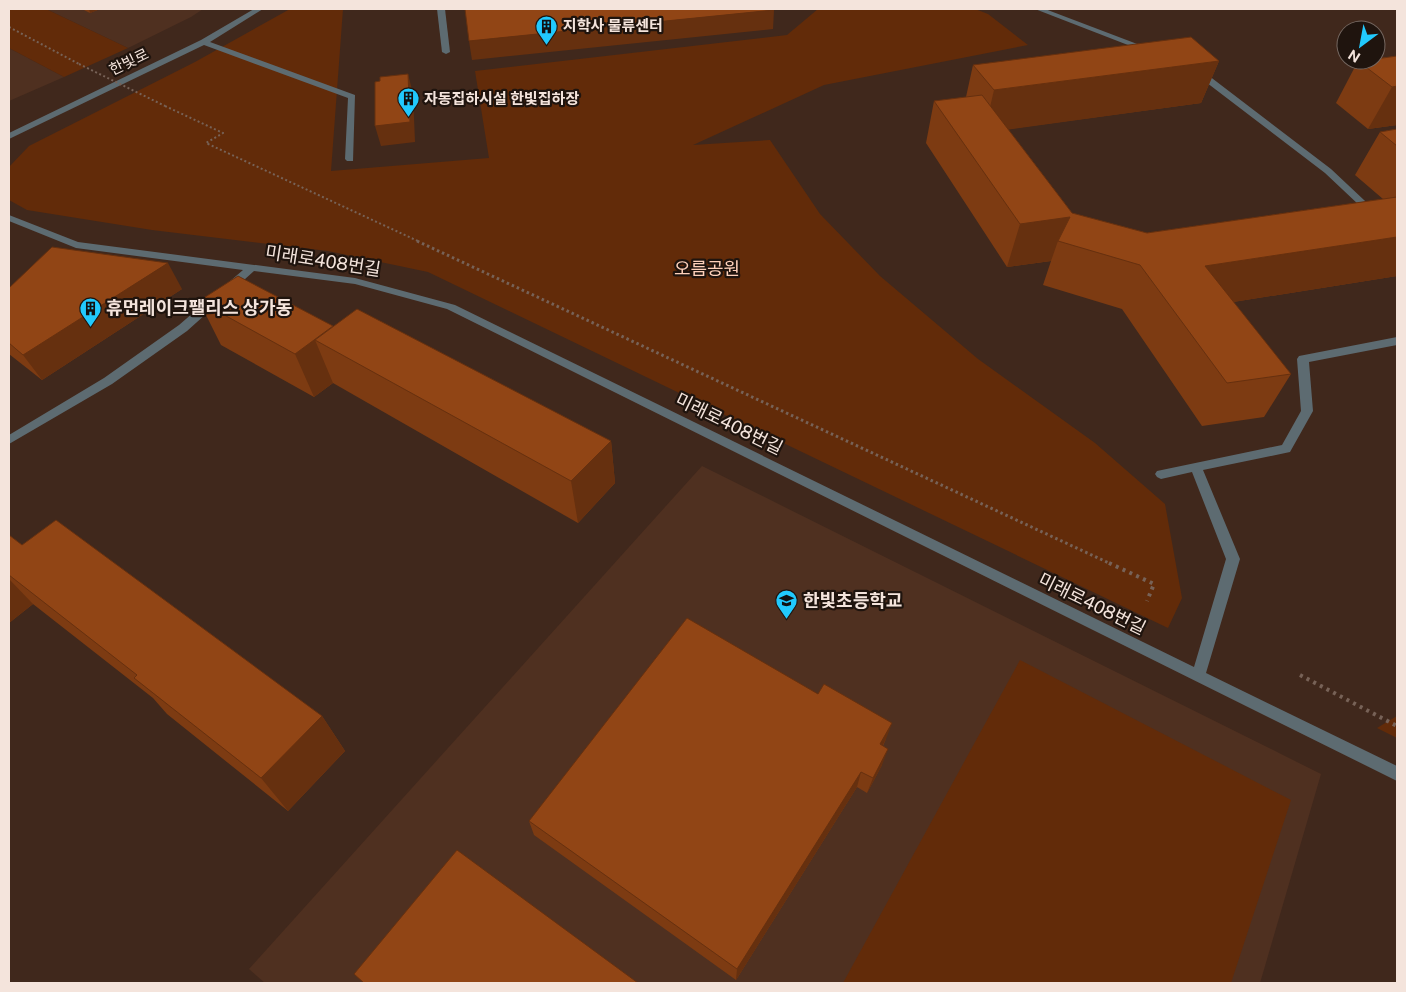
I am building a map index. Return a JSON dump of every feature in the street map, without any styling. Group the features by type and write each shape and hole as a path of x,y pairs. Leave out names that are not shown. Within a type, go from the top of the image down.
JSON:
{"street":[{"name":"한빛로","path":"9,136 204,42 259,9"},
{"path":"441,9 446,52"},
{"path":"1039,9 1156,53"},
{"path":"204,42 352,97 350,159"},
{"path":"1187,66 1194,69 1246,107 1328,171 1397,236"},
{"name":"미래로408번길","path":"9,218 76,244 355,281 451,307 1397,774"},
{"path":"9,440 108,381 183,328 252,267"},
{"path":"1161,474 1286,449 1308,411 1304,359 1397,341"},
{"path":"1196,467 1233,559 1198,676"}],"path":[{"path":"9,27 79,64 223,133 206,143 1154,584 1147,601"},
{"path":"1300,676 1397,726"}],"shaded area":[{"path":"46,9 203,9 191,17 128,48"},
{"path":"9,48 64,77 9,101"},
{"name":"한빛초등학교","path":"702,466 1321,774 1260,983 265,983 249,969"}],"green space":[{"path":"9,9 46,9 128,48 64,77 9,48"},
{"name":"오름공원","path":"290,9 343,9 331,171 489,158 475,71 787,35 818,9 975,9 988,14 1028,45 824,85 693,145 770,140 820,214 880,276 978,359 1095,443 1165,504 1182,598 1168,628 428,272 328,251 152,230 27,210 9,200 9,167 29,146 195,62"},
{"path":"1020,660 1291,800 1231,983 843,983"},
{"path":"1397,716 1397,738 1377,728"}],"building":[{"path":"465,9 773,9 774,10 469,41"},
{"path":"1191,37 1219,61 994,90 973,65"},
{"path":"1397,56 1397,86 1392,87 1370,70 1386,70 1386,58"},
{"path":"408,74 410,122 375,126 375,82 380,81 380,77"},
{"path":"982,95 1072,213 1147,233 1397,197 1397,237 1205,266 1291,374 1227,383 1140,265 1058,241 1070,217 1020,224 934,101"},
{"path":"1397,129 1397,146 1380,132"},
{"path":"52,247 168,263 23,355 9,343 9,288"},
{"path":"238,276 333,326 295,354 199,301"},
{"path":"357,309 611,441 571,481 315,340"},
{"path":"56,520 322,716 261,778 134,678 137,675 9,575 9,535 22,545"},
{"path":"687,618 818,694 824,684 892,723 880,744 888,749 873,778 861,772 737,969 529,821"},
{"path":"457,850 638,983 364,983 354,974"}],"place":[{"name":"지학사 물류센터","path":"547,45"},
{"name":"자동집하시설 한빛집하장","path":"408,118"},
{"name":"휴먼레이크팰리스 상가동","path":"90,327"},
{"name":"한빛초등학교","path":"787,620"}]}
